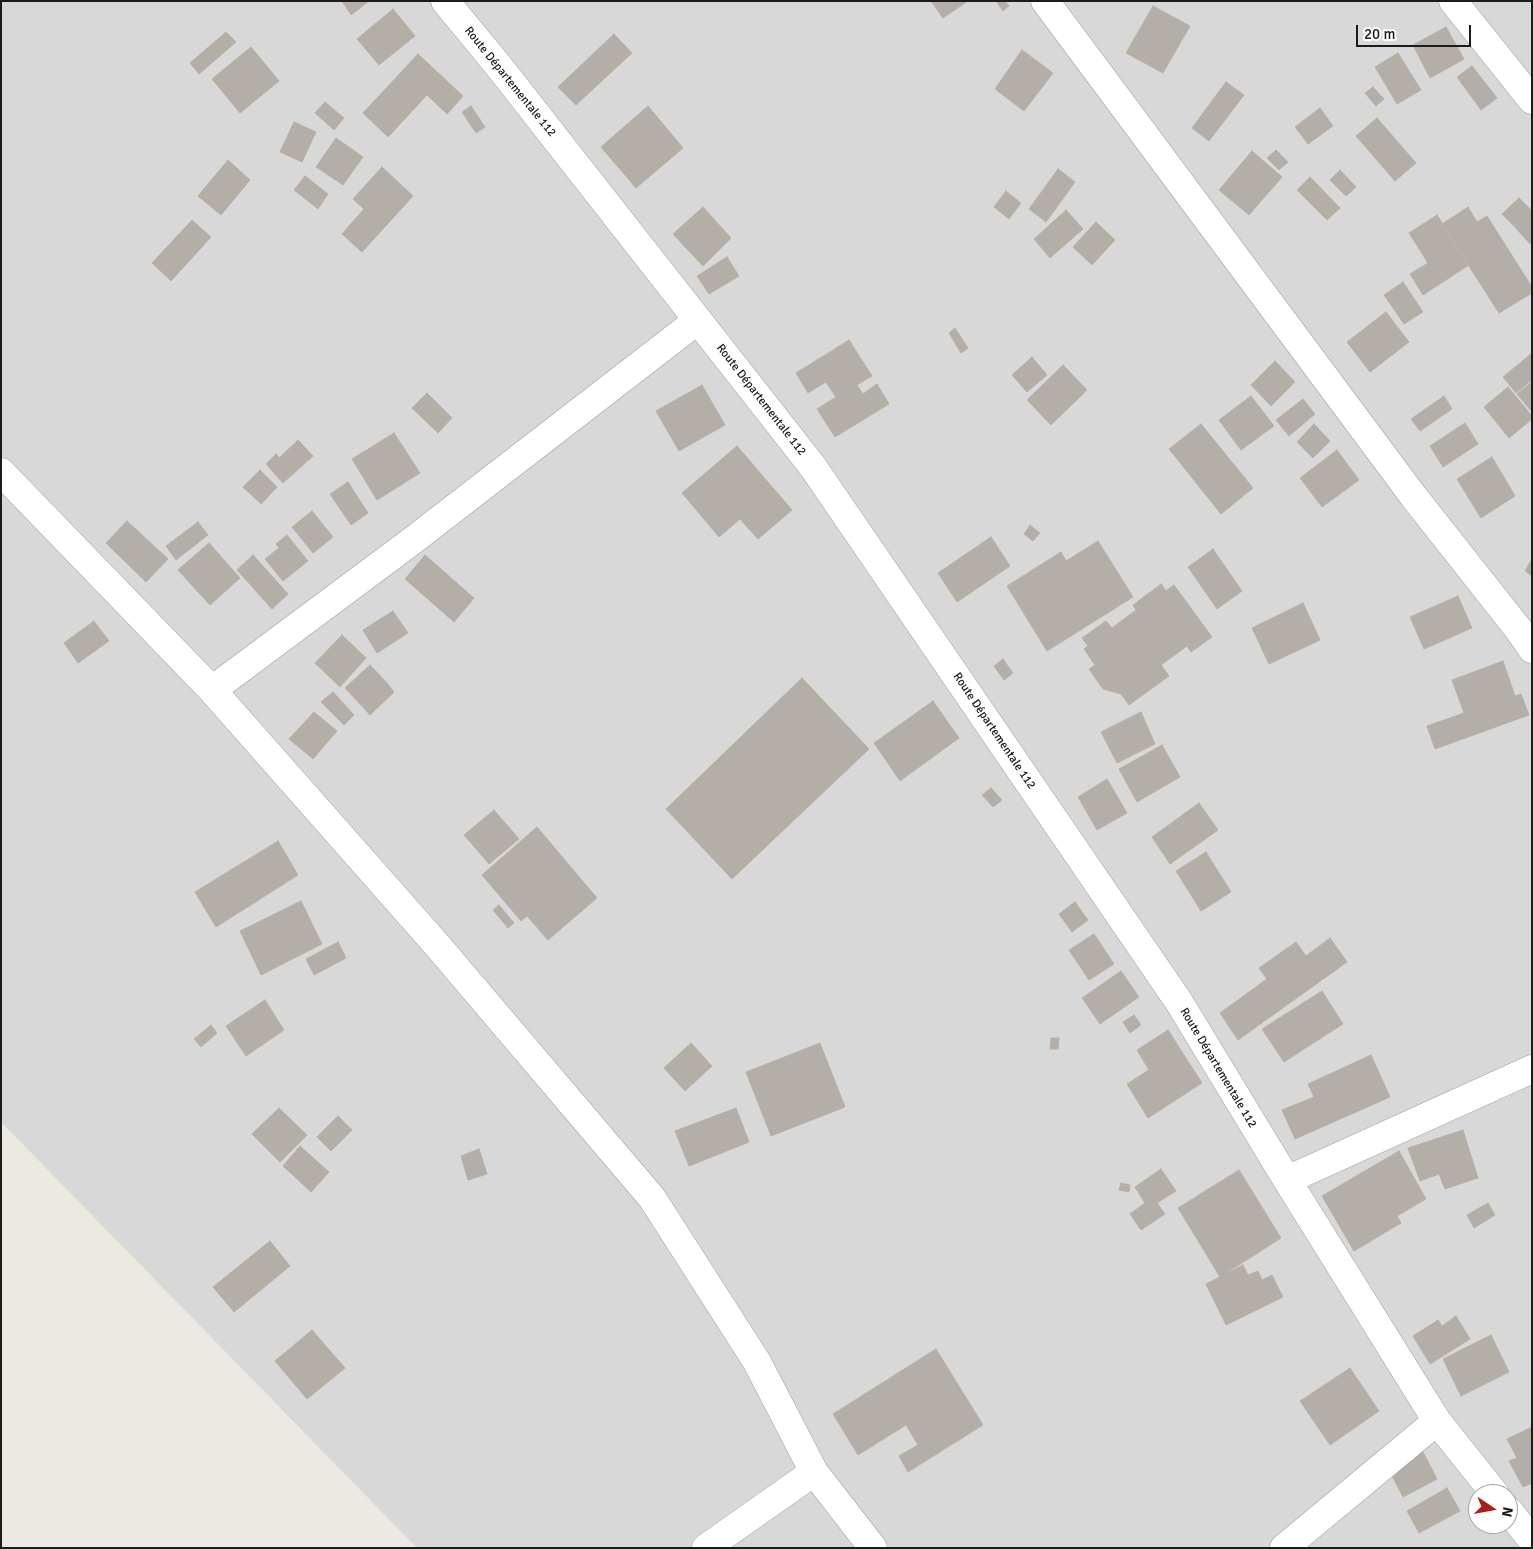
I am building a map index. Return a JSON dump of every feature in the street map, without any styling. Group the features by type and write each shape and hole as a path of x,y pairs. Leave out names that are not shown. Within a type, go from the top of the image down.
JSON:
{"street":[{"name":"Route Départementale 112","path":"445,1 497,64 813,467 1178,1002 1437,1421 1487,1484"},
{"path":"1045,1 1414,497 1532,649"},
{"path":"1454,1 1532,100"},
{"path":"212,690 412,541 698,320"},
{"path":"1,472 212,690 437,944 652,1198 756,1362 814,1472 873,1548"},
{"path":"1287,1180 1532,1069"},
{"path":"1284,1548 1437,1421"},
{"path":"706,1548 814,1472"},
{"path":"1518,1522 1532,1540"}],"shaded area":[{"path":"1,1 1532,1 1532,1548 417,1548 1,1122"}],"building":[{"path":"342,1 369,1 351,15"},
{"path":"931,1 968,1 943,18"},
{"path":"996,1 1005,1 1009,6 1003,11"},
{"path":"1153,6 1190,26 1163,73 1126,53"},
{"path":"393,9 415,36 379,65 357,39"},
{"path":"1446,27 1464,59 1430,78 1413,45"},
{"path":"226,32 236,42 199,74 190,63"},
{"path":"614,34 632,53 576,105 558,87"},
{"path":"251,47 279,81 240,113 212,79"},
{"path":"1022,50 1053,73 1024,111 995,89"},
{"path":"1398,53 1421,90 1397,104 1375,67"},
{"path":"418,54 463,96 447,114 427,95 388,137 363,113"},
{"path":"1472,66 1497,98 1481,110 1457,77"},
{"path":"1226,82 1244,95 1209,141 1192,128"},
{"path":"1373,87 1384,99 1376,106 1365,93"},
{"path":"325,102 344,118 334,130 315,113"},
{"path":"471,106 485,127 476,133 462,112"},
{"path":"648,106 683,148 636,188 601,147"},
{"path":"1320,108 1333,126 1308,144 1295,127"},
{"path":"1377,118 1416,163 1395,181 1356,136"},
{"path":"294,122 316,132 302,162 280,152"},
{"path":"336,138 363,157 343,185 316,167"},
{"path":"1276,150 1288,162 1279,170 1267,158"},
{"path":"1252,151 1282,177 1249,215 1219,190"},
{"path":"228,160 250,180 221,215 198,196"},
{"path":"382,167 413,196 362,252 342,234 364,209 353,199"},
{"path":"1058,169 1075,182 1046,222 1029,209"},
{"path":"1340,170 1356,187 1346,196 1330,180"},
{"path":"305,176 328,194 318,209 294,190"},
{"path":"1310,177 1340,208 1327,220 1297,190"},
{"path":"1006,191 1021,203 1009,219 994,207"},
{"path":"1519,198 1531,210 1514,226 1502,214"},
{"path":"703,207 731,238 703,266 673,234"},
{"path":"1468,207 1477,222 1487,216 1532,287 1532,293 1499,313 1442,224"},
{"path":"1066,210 1083,229 1050,258 1034,239"},
{"path":"1531,210 1532,243 1530,244 1514,226"},
{"path":"1437,215 1469,265 1423,295 1410,274 1428,263 1409,233"},
{"path":"192,220 211,237 171,281 152,263"},
{"path":"1096,222 1115,240 1092,265 1073,247"},
{"path":"727,257 739,276 709,294 697,276"},
{"path":"1403,282 1423,312 1404,324 1384,295"},
{"path":"1386,312 1409,342 1370,372 1347,342"},
{"path":"955,328 968,348 961,353 949,333"},
{"path":"849,340 872,376 857,385 863,394 877,384 889,404 835,437 817,409 836,397 826,382 808,393 796,373"},
{"path":"1532,353 1532,380 1516,393 1503,377"},
{"path":"1032,357 1047,375 1027,392 1012,375"},
{"path":"1275,361 1295,382 1271,406 1251,385"},
{"path":"1063,365 1087,390 1051,425 1027,400"},
{"path":"1532,382 1532,412 1517,394"},
{"path":"702,385 725,425 679,451 656,411"},
{"path":"1508,387 1532,416 1532,419 1509,438 1484,407"},
{"path":"427,393 452,418 438,433 412,408"},
{"path":"1251,396 1274,426 1241,450 1219,420"},
{"path":"1444,396 1452,409 1420,431 1411,419"},
{"path":"1303,399 1315,414 1289,436 1276,420"},
{"path":"1465,423 1478,444 1443,467 1430,446"},
{"path":"1201,424 1253,488 1221,514 1169,449"},
{"path":"1314,424 1330,441 1313,458 1297,442"},
{"path":"394,433 420,473 377,500 352,459"},
{"path":"298,440 313,456 293,474 279,458"},
{"path":"737,446 792,510 758,539 740,519 719,537 682,493"},
{"path":"1337,450 1359,480 1322,507 1300,478"},
{"path":"276,454 293,474 283,483 266,464"},
{"path":"1492,457 1515,496 1481,518 1457,479"},
{"path":"260,470 277,487 261,504 243,487"},
{"path":"348,482 368,513 351,525 330,494"},
{"path":"312,511 333,537 313,553 292,527"},
{"path":"127,521 168,559 146,582 106,543"},
{"path":"198,522 208,535 176,560 166,546"},
{"path":"1030,525 1040,533 1033,541 1024,534"},
{"path":"287,535 308,561 283,581 265,559 279,548 276,544"},
{"path":"991,537 1010,566 957,602 938,573"},
{"path":"1098,541 1133,597 1047,651 1007,586 1061,552 1066,561"},
{"path":"209,543 240,578 210,605 178,570"},
{"path":"1213,549 1242,591 1217,609 1188,567"},
{"path":"253,555 288,594 272,609 237,570"},
{"path":"425,555 474,598 454,622 405,579"},
{"path":"1532,559 1532,576 1525,571"},
{"path":"1161,584 1166,591 1174,585 1212,637 1191,652 1187,646 1161,665 1169,676 1129,705 1121,694 1103,689 1089,669 1095,665 1084,649 1088,646 1082,638 1106,621 1112,628 1136,610 1133,605"},
{"path":"1458,596 1472,628 1424,649 1410,617"},
{"path":"1303,603 1320,640 1269,664 1252,628"},
{"path":"393,611 408,633 377,653 363,630"},
{"path":"94,621 109,641 78,663 64,643"},
{"path":"342,635 366,658 340,687 315,663"},
{"path":"1003,659 1013,673 1004,680 994,666"},
{"path":"1503,661 1515,696 1521,694 1529,715 1435,749 1427,726 1464,713 1452,680"},
{"path":"370,665 387,683 362,706 345,688"},
{"path":"802,678 869,749 732,879 666,809"},
{"path":"387,683 394,692 370,715 362,706"},
{"path":"333,692 354,715 344,725 321,702"},
{"path":"933,701 959,738 900,781 874,743"},
{"path":"314,712 337,731 313,759 289,739"},
{"path":"1141,712 1155,744 1117,763 1101,732"},
{"path":"1162,745 1180,777 1137,802 1119,769"},
{"path":"1107,779 1127,813 1097,830 1078,797"},
{"path":"991,788 1002,800 993,807 982,795"},
{"path":"1199,803 1218,830 1170,864 1152,837"},
{"path":"494,810 519,839 489,864 464,835"},
{"path":"537,827 597,898 548,940 527,916 521,921 482,875"},
{"path":"278,841 298,875 216,927 195,892"},
{"path":"1206,852 1231,892 1201,911 1176,871"},
{"path":"301,901 322,944 261,975 240,931"},
{"path":"1075,902 1088,920 1072,932 1059,914"},
{"path":"499,905 514,923 508,928 493,910"},
{"path":"1094,934 1114,964 1089,980 1069,950"},
{"path":"1330,938 1347,962 1238,1040 1220,1013 1267,979 1259,968 1296,942 1306,956"},
{"path":"338,942 346,958 314,975 306,959"},
{"path":"1121,971 1139,997 1100,1024 1082,998"},
{"path":"1322,991 1343,1024 1284,1062 1262,1029"},
{"path":"265,1000 284,1030 246,1056 226,1026"},
{"path":"1134,1015 1141,1025 1130,1033 1123,1022"},
{"path":"211,1025 217,1033 201,1047 194,1039"},
{"path":"1168,1030 1202,1083 1148,1118 1127,1084 1149,1070 1137,1050"},
{"path":"1051,1038 1059,1038 1058,1049 1050,1049"},
{"path":"691,1043 712,1066 685,1091 664,1068"},
{"path":"820,1043 845,1107 771,1136 746,1072"},
{"path":"1371,1055 1390,1097 1295,1139 1282,1110 1314,1097 1308,1084"},
{"path":"279,1108 307,1135 280,1162 252,1134"},
{"path":"736,1108 749,1142 689,1166 675,1131"},
{"path":"338,1116 352,1130 331,1151 317,1137"},
{"path":"1463,1130 1478,1178 1445,1189 1439,1174 1420,1181 1408,1148"},
{"path":"300,1146 329,1172 311,1192 283,1166"},
{"path":"479,1149 487,1174 468,1180 461,1156"},
{"path":"1399,1151 1426,1199 1397,1216 1401,1223 1354,1251 1322,1196"},
{"path":"1161,1169 1176,1191 1157,1203 1165,1214 1141,1230 1130,1214 1145,1203 1135,1187"},
{"path":"1239,1170 1281,1238 1220,1277 1178,1208"},
{"path":"1121,1183 1130,1185 1129,1192 1119,1190"},
{"path":"1488,1203 1495,1215 1474,1228 1467,1215"},
{"path":"270,1241 290,1266 234,1312 213,1287"},
{"path":"1243,1265 1248,1275 1258,1271 1262,1280 1272,1275 1283,1297 1226,1325 1206,1284"},
{"path":"1456,1316 1470,1339 1430,1364 1413,1336 1438,1320 1442,1326"},
{"path":"312,1330 345,1368 307,1399 275,1361"},
{"path":"1491,1335 1509,1372 1461,1396 1443,1359"},
{"path":"936,1349 983,1425 908,1472 899,1456 918,1445 906,1425 858,1455 833,1414"},
{"path":"1350,1368 1379,1411 1330,1445 1300,1401"},
{"path":"1532,1427 1532,1483 1523,1487 1509,1461 1517,1458 1507,1439"},
{"path":"1422,1450 1437,1479 1403,1497 1388,1468"},
{"path":"1447,1488 1460,1511 1419,1533 1407,1511"}]}
